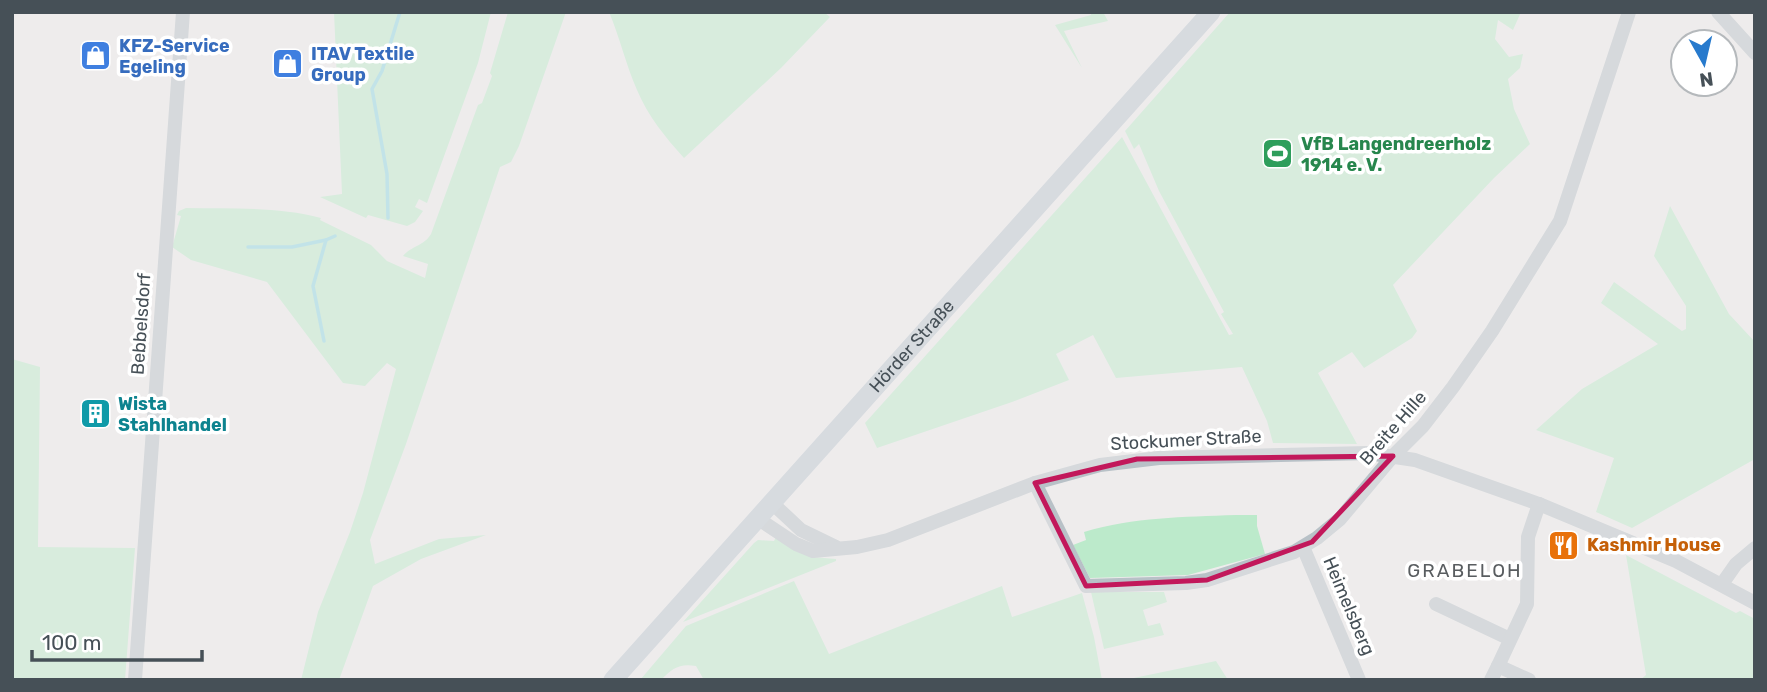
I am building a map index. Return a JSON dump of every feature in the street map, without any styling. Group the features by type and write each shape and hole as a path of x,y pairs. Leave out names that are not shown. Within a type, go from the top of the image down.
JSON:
{"main road":[{"name":"Hörder Straße","path":"613,680 1211,12"}],"street":[{"name":"Bebbelsdorf","path":"135,680 183,12"},
{"name":"Breite Hille","path":"1035,484 1086,586 1197,582 1281,557 1303,547 1327,531 1423,426 1453,387 1492,331 1560,220 1629,12"},
{"path":"1718,12 1755,53"},
{"name":"Stockumer Straße","path":"757,518 804,548 813,551 841,549 888,540 1073,471 1137,459 1353,453 1393,456 1415,460 1539,504 1676,561 1755,603"},
{"path":"771,502 801,530 841,549"},
{"path":"1491,680 1527,604 1528,537 1539,504"},
{"name":"Heimelsberg","path":"1303,547 1359,680"},
{"path":"1722,584 1736,564 1755,548"},
{"path":"1436,604 1510,639"},
{"path":"1497,666 1529,680"}],"highlighted area":[{"path":"1393,456 1312,542 1207,580 1086,586 1035,483 1137,459"}],"green space":[{"path":"334,12 491,12 478,63 427,203 419,199 415,207 423,211 415,222 407,226 368,215 366,218 320,197 342,194"},
{"path":"508,12 566,12 519,146 511,162 500,167 406,444 370,540 375,564 439,539 486,535 421,559 373,586 339,680 301,680 318,612 363,493 396,369 387,363 365,386 343,383 267,282 191,260 172,247 181,216 177,215 186,208 237,208 321,218 320,220 371,245 387,261 425,278 428,264 403,256 431,234 478,105 482,103 492,76 490,73"},
{"path":"609,12 824,12 830,17 781,68 684,158 641,100"},
{"path":"1091,12 1103,12 1108,21 1064,31 1082,68 1055,25 1091,15"},
{"path":"1230,12 1521,12 1513,30 1498,20 1495,39 1509,57 1523,54 1520,68 1508,79 1514,109 1530,144 1494,178 1393,285 1417,331 1412,338 1364,368 1352,352 1318,373 1357,444 1273,443 1267,421 1242,367 1116,378 1093,335 1056,354 1069,380 877,448 865,423 1122,137 1229,335 1233,334 1221,314 1224,312 1159,191 1139,144 1134,149 1125,131"},
{"path":"1670,206 1729,314 1755,342 1755,459 1632,528 1596,512 1614,458 1536,430 1582,389 1658,344 1601,303 1614,282 1682,331 1686,329 1686,306 1654,256"},
{"path":"12,359 40,367 38,547 135,548 125,680 12,680"},
{"path":"1257,515 1257,526 1265,554 1188,575 1090,578 1073,545 1086,540 1084,532 1122,523"},
{"path":"776,537 812,557 836,561 683,622 754,543 758,540 774,541"},
{"path":"1626,555 1736,613 1740,611 1755,619 1755,680 1640,680 1646,675"},
{"path":"794,581 829,654 1002,586 1012,617 1082,593 1102,680 704,680 696,666 685,665 673,670 661,680 640,680 686,626"},
{"path":"1091,592 1164,592 1167,602 1143,610 1148,626 1160,623 1164,635 1104,649"},
{"path":"1216,661 1228,680 1124,680"}],"waterway":[{"path":"388,218 387,174 372,89 382,71 400,12"},
{"path":"324,341 313,286 326,240 335,236"},
{"path":"248,247 292,247 326,240"}],"place":[{"name":"KFZ-Service Egeling","path":"96,56"},
{"name":"ITAV Textile Group","path":"288,64"},
{"name":"VfB Langendreerholz 1914 e. V.","path":"1278,154"},
{"name":"Wista Stahlhandel","path":"95,414"},
{"name":"Kashmir House","path":"1564,545"}],"district":[{"name":"GRABELOH","path":"1465,570"}]}
